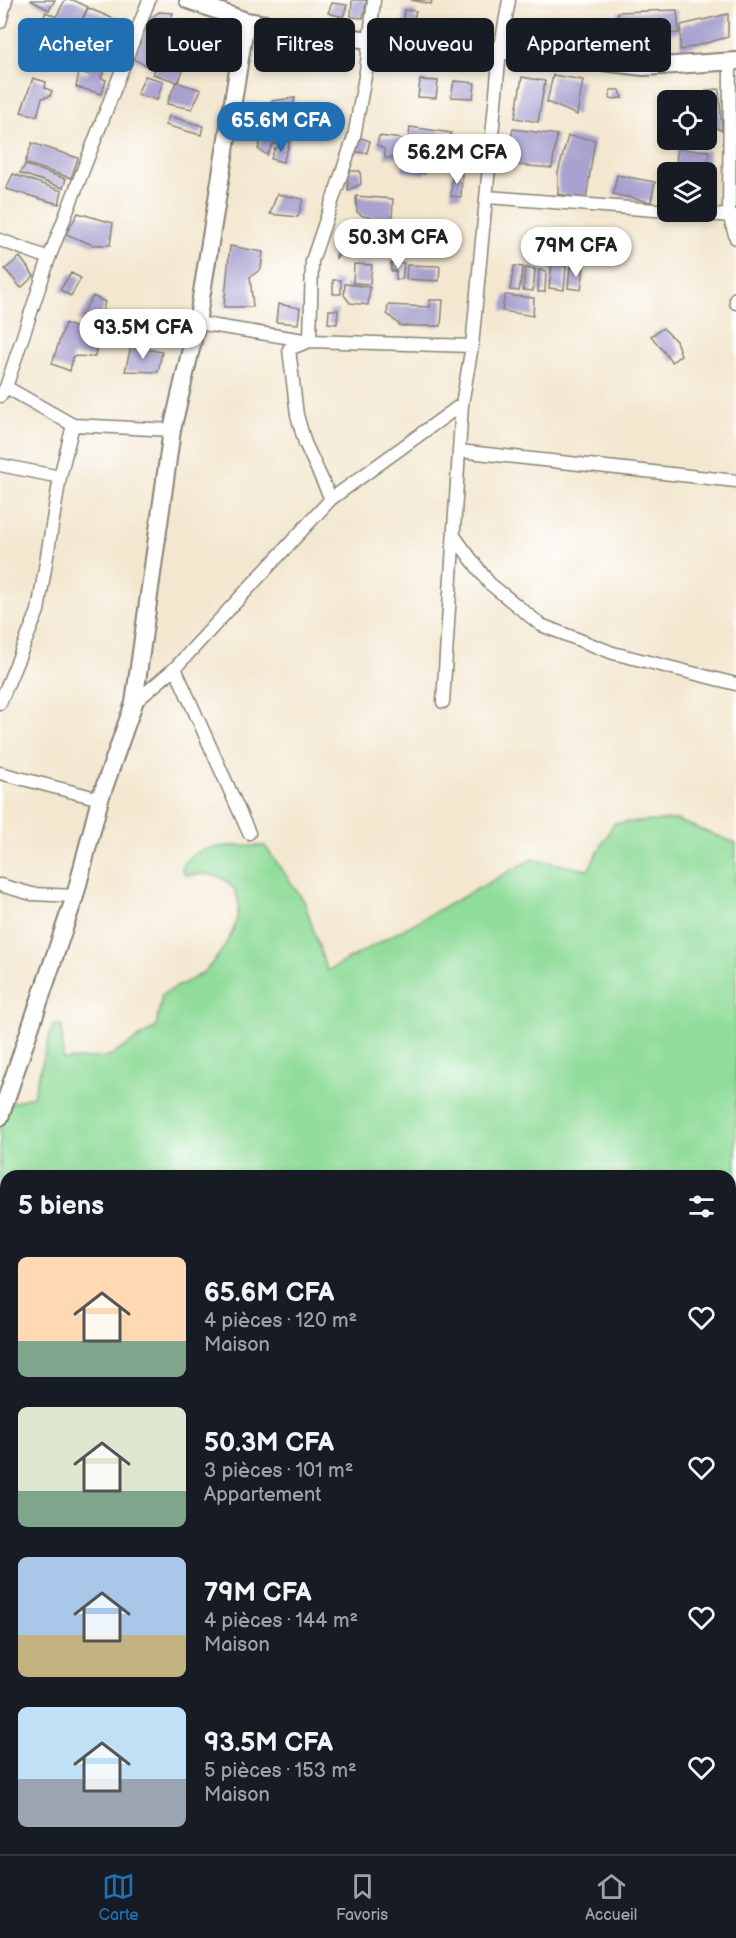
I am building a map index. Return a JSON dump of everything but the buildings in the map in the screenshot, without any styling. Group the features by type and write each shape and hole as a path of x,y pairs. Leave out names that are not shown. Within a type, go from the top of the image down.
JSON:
{"main road":[{"path":"188,0 221,6 246,21 367,40"},
{"path":"0,1117 27,1044 75,896 100,799 134,703 172,430 197,323 246,21"},
{"path":"494,50 644,67 733,62"}],"street":[{"path":"0,22 6,0"},
{"path":"149,0 49,258 3,391 73,425 172,430"},
{"path":"371,18 374,0"},
{"path":"444,702 462,404 472,346 500,51 509,0"},
{"path":"310,341 312,261 327,209 354,137 367,56"},
{"path":"733,62 733,216 736,238"},
{"path":"487,197 657,211"},
{"path":"717,215 733,216"},
{"path":"0,240 49,258"},
{"path":"736,298 736,303"},
{"path":"197,323 310,341 472,346"},
{"path":"310,341 289,349 297,415 305,443 331,499"},
{"path":"134,703 175,668 331,499 462,404"},
{"path":"0,703 38,611 60,477 73,425"},
{"path":"459,451 736,481"},
{"path":"0,465 60,477"},
{"path":"454,536 489,583 541,626 613,653 736,684"},
{"path":"175,668 249,833"},
{"path":"0,773 100,799"},
{"path":"0,885 32,894 75,896"}],"green space":[{"path":"676,820 736,843 736,1170 0,1170 0,1107 33,1096 53,1024 62,1025 63,1060 109,1057 156,1027 162,995 201,974 222,950 235,924 238,911 237,898 232,887 218,876 185,875 182,868 196,853 218,847 265,846 304,901 327,971 532,859 588,870 614,823"}]}
